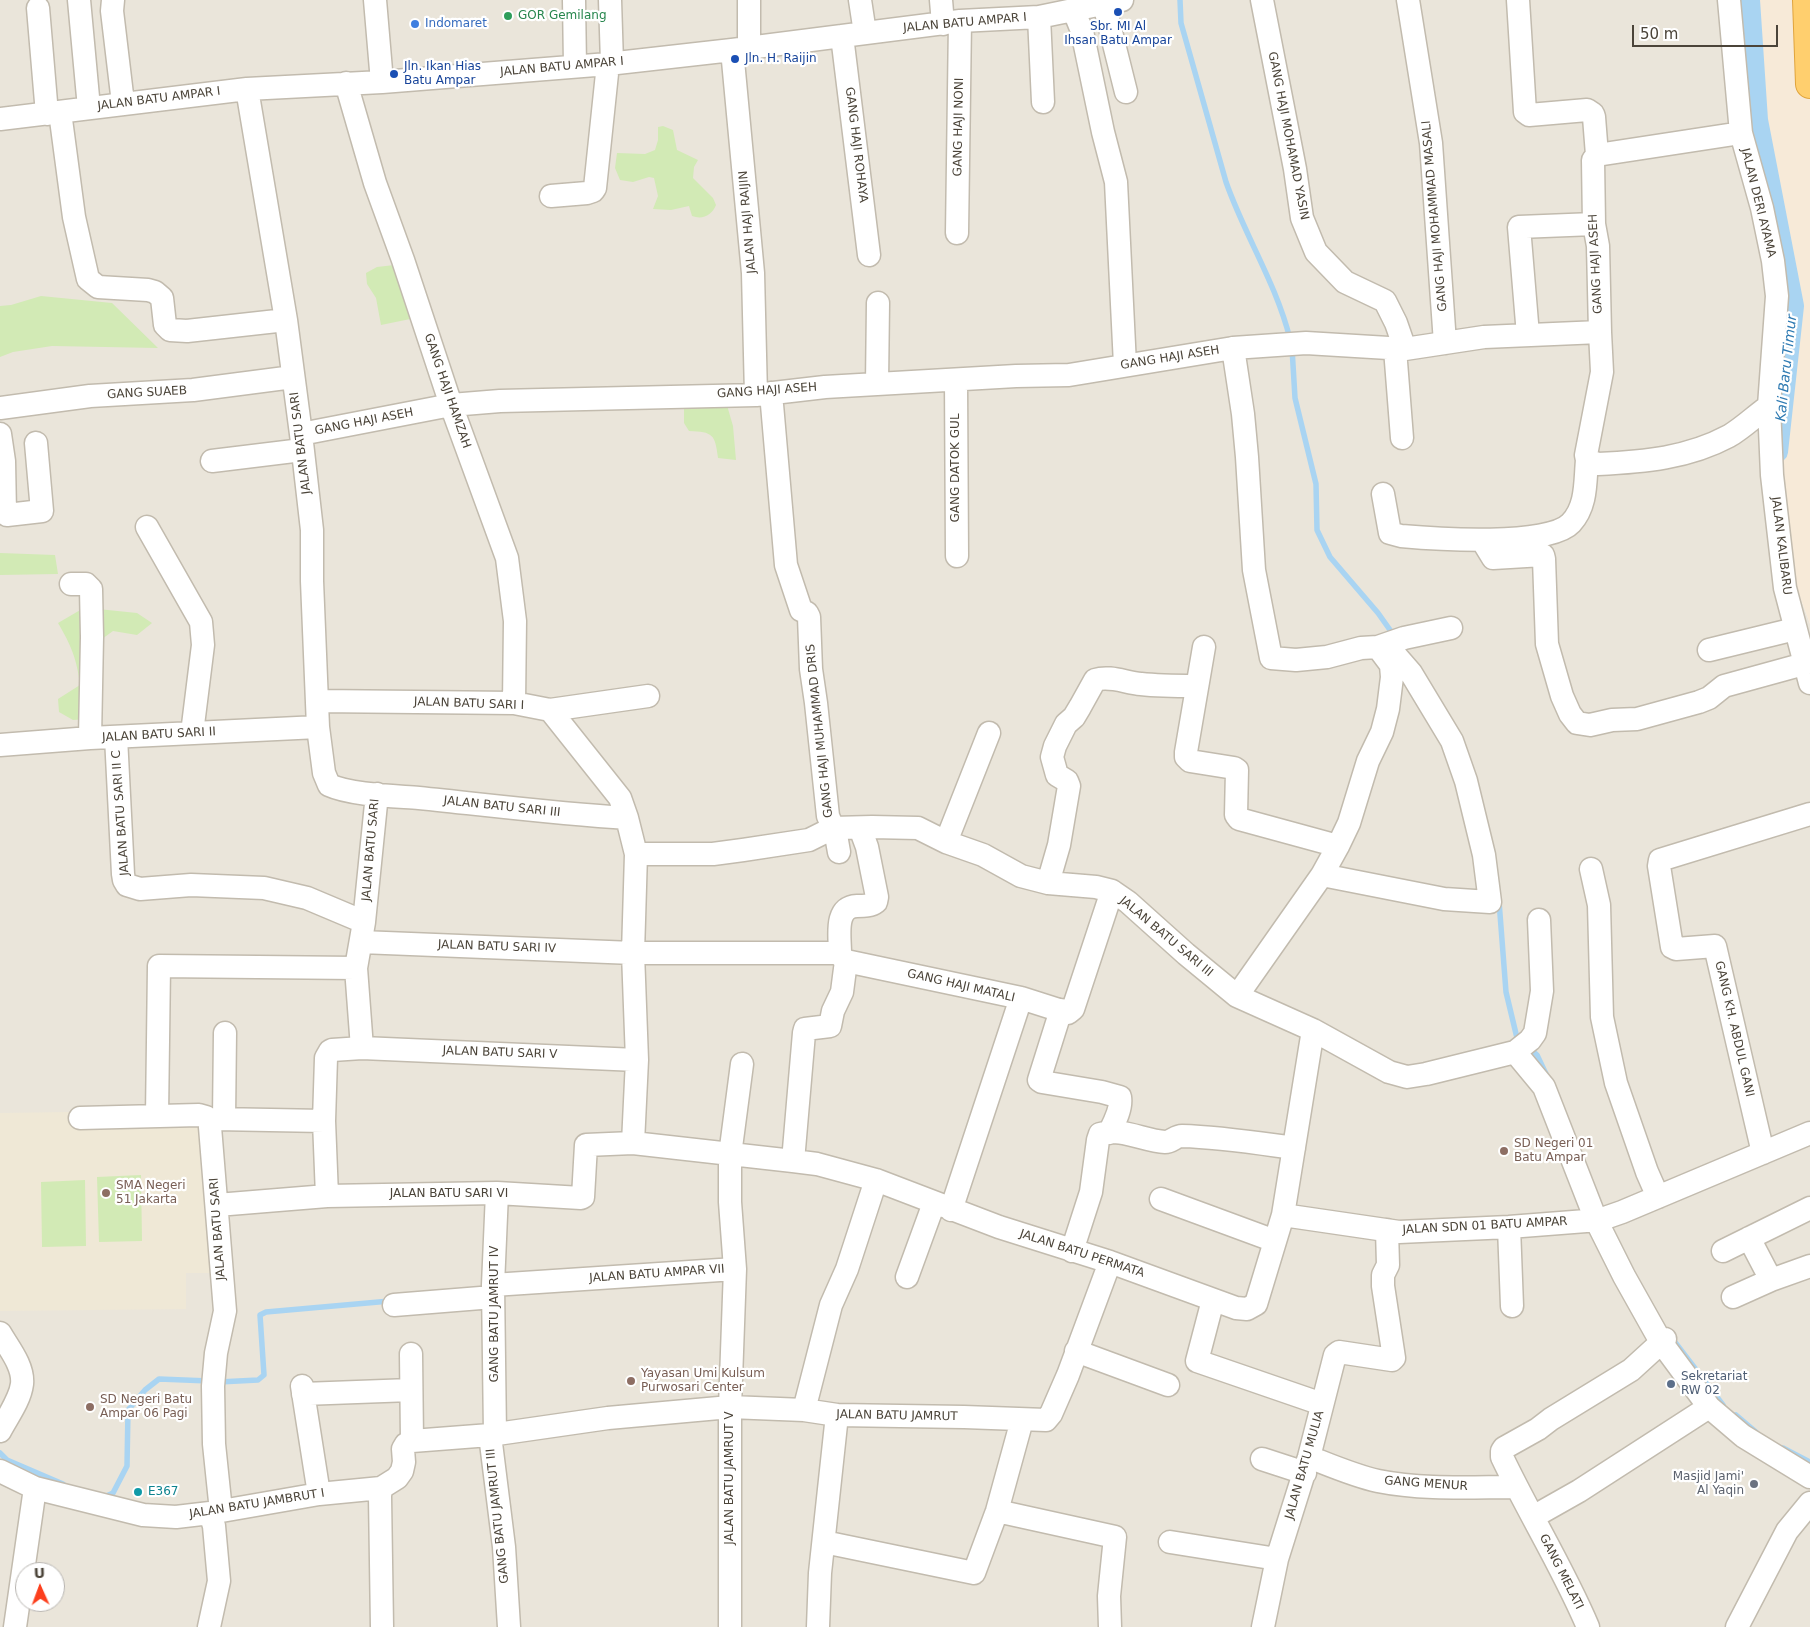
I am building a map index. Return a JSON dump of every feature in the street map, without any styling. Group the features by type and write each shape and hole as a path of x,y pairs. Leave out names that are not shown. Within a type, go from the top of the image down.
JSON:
{"highway":[{"path":"1807,0 1810,84"}],"street":[{"path":"79,0 89,108"},
{"path":"113,0 112,11 123,104"},
{"path":"375,0 382,82"},
{"path":"574,0 575,66"},
{"path":"551,196 587,193 595,188 610,63 610,0"},
{"name":"JALAN HAJI RAIJIN","path":"749,0 741,49 753,273 763,394"},
{"path":"860,0 865,33"},
{"name":"GANG HAJI NONI","path":"941,0 952,22 957,233"},
{"name":"GANG HAJI MOHAMAD YASIN","path":"1262,0 1295,169 1302,218 1316,252 1345,282 1385,301 1396,323 1400,349 1402,438"},
{"name":"GANG HAJI MOHAMMAD MASALI","path":"1408,0 1431,143 1444,343"},
{"name":"GANG HAJI ASEH","path":"212,461 302,442 451,406 500,401 763,394 825,387 1069,374 1233,348 1295,344 1400,349 1484,338 1600,332 1598,246 1594,224 1592,166 1593,160 1597,155 1594,117 1587,110 1529,115 1525,112 1518,0"},
{"name":"JALAN DERI AYAMA","path":"1729,0 1741,133 1762,208 1773,260 1776,296 1769,406"},
{"path":"1113,2 1126,92"},
{"name":"JALAN BATU AMPAR I","path":"0,118 248,89 382,82 610,63 741,49 952,22 1040,17 1113,2"},
{"path":"38,8 54,113 88,279 98,287 155,292 162,298 165,325 170,330 188,331 286,320"},
{"path":"1074,11 1082,31 1103,132 1116,182 1125,366"},
{"path":"1040,17 1043,102"},
{"name":"GANG HAJI ROHAYA","path":"842,36 870,255"},
{"name":"GANG HAJI HAMZAH","path":"346,84 376,183 451,406 507,558 515,621 514,703"},
{"name":"JALAN BATU SARI","path":"248,89 286,320 312,530 312,581 318,727 324,773 329,785 338,790 377,794 362,932 356,968 362,1048"},
{"path":"1597,155 1741,133"},
{"path":"1528,335 1519,227 1594,224"},
{"path":"877,384 878,303"},
{"path":"1383,494 1390,533 1401,536 1482,540 1546,535 1570,524 1583,505 1586,455 1602,372 1600,332"},
{"name":"GANG HAJI ASEH","path":"1233,348 1246,440 1254,570 1271,658 1296,660 1327,657 1361,648 1381,646"},
{"name":"GANG SUAEB","path":"0,408 90,396 193,390 293,377"},
{"name":"GANG DATOK GUL","path":"956,380 957,556"},
{"name":"GANG HAJI MUHAMMAD DRIS","path":"763,394 786,565 801,610 807,613 809,617 811,669 828,816 836,838"},
{"path":"1587,460 1598,464 1644,462 1698,450 1731,435 1769,406"},
{"name":"JALAN KALIBARU","path":"1769,406 1772,475 1785,588 1807,673"},
{"path":"0,434 4,461 5,515 33,513 43,510 36,442"},
{"path":"147,527 202,622 203,644 192,733"},
{"path":"1482,540 1493,558 1543,554 1547,644 1562,696 1570,714 1577,723 1590,725 1612,720 1637,719 1710,698 1724,686 1807,673"},
{"path":"71,584 86,584 90,589 92,637 90,738"},
{"path":"1381,646 1404,638 1451,628"},
{"path":"1709,650 1795,629"},
{"path":"1237,996 1322,875 1349,823 1368,761 1382,732 1388,709 1392,677 1391,665 1381,646"},
{"path":"1322,875 1444,899 1490,902 1484,854 1466,781 1452,741 1411,673 1391,650 1381,646"},
{"path":"1204,647 1196,686 1186,757 1190,761 1237,770 1237,817 1338,846"},
{"path":"1048,883 1059,845 1069,786 1067,781 1057,775 1052,757 1055,746 1066,724 1074,718 1095,680 1100,678 1141,684 1196,686"},
{"name":"JALAN BATU SARI I","path":"318,701 514,703 550,710 648,696"},
{"path":"550,710 620,798 636,854 633,953 637,1060 633,1143"},
{"name":"JALAN BATU SARI II","path":"0,745 90,738 318,727"},
{"path":"946,842 989,733"},
{"name":"JALAN BATU SARI II C","path":"116,737 123,874 127,885 140,888 191,886 264,888 307,898 362,932"},
{"name":"JALAN BATU SARI III","path":"377,794 588,816 627,818"},
{"name":"GANG KH. ABDUL GANI","path":"1763,1153 1715,946 1676,949 1672,947 1659,866 1660,860 1810,814"},
{"name":"JALAN BATU SARI III","path":"636,854 713,854 809,840 863,836 918,828 946,842 983,855 1021,876 1048,883 1096,887 1112,891 1128,902 1186,954 1237,996 1312,1030 1389,1072 1407,1077 1426,1074 1522,1047"},
{"path":"793,1161 804,1032 809,1027 830,1026 833,1011 842,992 843,957 840,918 851,906 872,905 876,902 877,897 863,836"},
{"path":"1591,870 1599,905 1602,1017 1616,1083 1647,1172 1658,1197 1810,1133"},
{"path":"1021,998 1068,1013 1074,1009 1112,891"},
{"path":"1539,920 1542,991 1536,1033 1522,1047 1544,1087 1597,1220 1624,1276 1663,1341 1709,1407 1743,1436 1810,1477"},
{"name":"JALAN BATU SARI IV","path":"362,932 633,953 843,957"},
{"name":"GANG HAJI MATALI","path":"843,957 1021,998 943,1206 907,1277"},
{"path":"157,1116 159,966 356,968"},
{"path":"1061,1010 1039,1080 1120,1097 1119,1110 1110,1133"},
{"name":"JALAN BATU PERMATA","path":"633,1143 817,1164 876,1180 943,1206 1072,1251 1110,1262 1236,1308 1247,1309 1256,1304 1283,1215 1312,1030"},
{"name":"JALAN BATU SARI","path":"209,1627 218,1581 214,1526 216,1512 214,1382 216,1353 225,1311 210,1127 218,1120 225,1033"},
{"path":"328,1196 324,1121 326,1058 330,1051 343,1048 362,1048"},
{"name":"JALAN BATU SARI V","path":"362,1048 637,1060"},
{"name":"JALAN BATU AMPAR VII","path":"394,1305 493,1291 735,1269 730,1202 730,1155 742,1064"},
{"path":"80,1118 199,1115 218,1120 324,1121"},
{"path":"1072,1251 1091,1192 1100,1134 1125,1134 1166,1142 1180,1136 1225,1139 1294,1148"},
{"name":"JALAN BATU SARI VI","path":"217,1205 328,1196 497,1193 582,1198 586,1145 633,1143"},
{"path":"804,1410 831,1305 847,1269 876,1180"},
{"name":"GANG BATU JAMRUT IV","path":"492,1435 493,1291 497,1193"},
{"name":"JALAN SDN 01 BATU AMPAR","path":"1283,1215 1399,1232 1509,1227 1597,1220 1658,1197"},
{"path":"1162,1199 1275,1241"},
{"path":"1723,1251 1810,1208"},
{"path":"1509,1227 1512,1306"},
{"path":"1322,1404 1336,1353 1392,1360 1394,1358 1383,1286 1383,1275 1388,1264 1387,1230"},
{"path":"1749,1238 1771,1280"},
{"name":"JALAN BATU JAMRUT","path":"492,1435 608,1418 730,1407 804,1410 837,1416 1046,1420 1051,1414 1110,1262"},
{"path":"1733,1297 1771,1280 1810,1266"},
{"name":"JALAN BATU JAMRUT V","path":"730,1627 730,1407 735,1269"},
{"name":"JALAN BATU MULIA","path":"1214,1300 1197,1361 1322,1404 1307,1465 1277,1559 1263,1627"},
{"path":"0,1333 19,1366 23,1383 18,1398 0,1431"},
{"name":"GANG MELATI","path":"1588,1627 1577,1600 1516,1487 1502,1457 1502,1451 1631,1370 1663,1341"},
{"path":"1076,1351 1168,1384"},
{"path":"412,1354 412,1441"},
{"path":"318,1494 302,1390 412,1390"},
{"path":"1533,1517 1579,1491 1709,1407"},
{"path":"818,1627 820,1573 837,1416"},
{"path":"824,1542 974,1573 997,1511 1022,1420"},
{"path":"382,1627 380,1496 381,1488 397,1478 402,1471 404,1462 403,1449 406,1444 412,1441 492,1435"},
{"name":"GANG BATU JAMRUT III","path":"492,1435 504,1547 508,1627"},
{"name":"GANG MENUR","path":"1262,1459 1307,1465 1395,1484 1435,1487 1516,1487"},
{"name":"JALAN BATU JAMBRUT I","path":"0,1471 35,1488 143,1515 176,1517 318,1494 381,1488"},
{"path":"10,1619 35,1488"},
{"path":"1737,1627 1787,1531 1810,1503"},
{"path":"997,1511 1115,1537 1109,1596 1110,1627"},
{"path":"1170,1542 1277,1559"}],"shaded area":[{"path":"0,0 1744,0 1783,280 1792,575 1810,624 1810,1627 0,1627"},
{"path":"1744,0 1810,0 1810,624 1792,575 1778,424 1783,280"},
{"name":"SMA Negeri 51 Jakarta","path":"212,1110 214,1273 186,1273 186,1309 0,1311 0,1113"}],"green space":[{"path":"663,126 673,130 677,150 698,160 694,167 693,178 713,198 716,205 707,216 692,216 689,206 671,210 653,209 658,196 654,178 649,177 633,182 620,180 615,168 617,153 645,154 655,150 658,140 658,127"},
{"path":"403,264 420,317 381,325 376,298 367,284 366,273 377,267"},
{"path":"41,296 112,303 158,348 52,346 13,352 0,357 0,306 11,305"},
{"path":"724,395 733,426 736,460 718,458 714,439 703,432 689,431 684,423 684,399"},
{"path":"0,553 55,555 58,574 0,575"},
{"path":"82,609 137,613 152,623 137,635 113,631 95,644 88,719 73,720 59,712 58,699 80,685 73,652 58,623"},
{"path":"141,1175 142,1241 99,1242 97,1177"},
{"path":"85,1180 86,1246 42,1247 41,1182"}],"waterway":[{"path":"1180,0 1181,23 1226,182 1277,298 1290,339"},
{"name":"Kali Baru Timur","path":"1750,0 1758,120 1794,306 1778,452"},
{"path":"1292,348 1295,398 1316,484 1317,530 1330,557 1378,613 1395,637"},
{"path":"1499,901 1506,992 1517,1038 1521,1041"},
{"path":"1528,1047 1537,1055 1546,1074"},
{"path":"219,1382 258,1380 264,1375 260,1315 266,1312 390,1301"},
{"path":"1671,1337 1723,1405"},
{"path":"102,1498 113,1493 127,1466 128,1410 145,1390 159,1379 209,1381"},
{"path":"1736,1415 1756,1432"},
{"path":"1783,1448 1810,1462"},
{"path":"0,1453 7,1460 63,1484"}],"place":[{"name":"Sbr. MI Al Ihsan Batu Ampar","path":"1118,12"},
{"name":"GOR Gemilang","path":"508,16"},
{"name":"Indomaret","path":"415,24"},
{"name":"Jln. H. Raijin","path":"735,59"},
{"name":"Jln. Ikan Hias Batu Ampar","path":"394,74"},
{"name":"SD Negeri 01 Batu Ampar","path":"1504,1151"},
{"name":"SMA Negeri 51 Jakarta","path":"106,1193"},
{"name":"Yayasan Umi Kulsum Purwosari Center","path":"631,1381"},
{"name":"Sekretariat RW 02","path":"1671,1384"},
{"name":"SD Negeri Batu Ampar 06 Pagi","path":"90,1407"},
{"name":"Masjid Jami' Al Yaqin","path":"1754,1484"},
{"name":"E367","path":"138,1492"}]}
